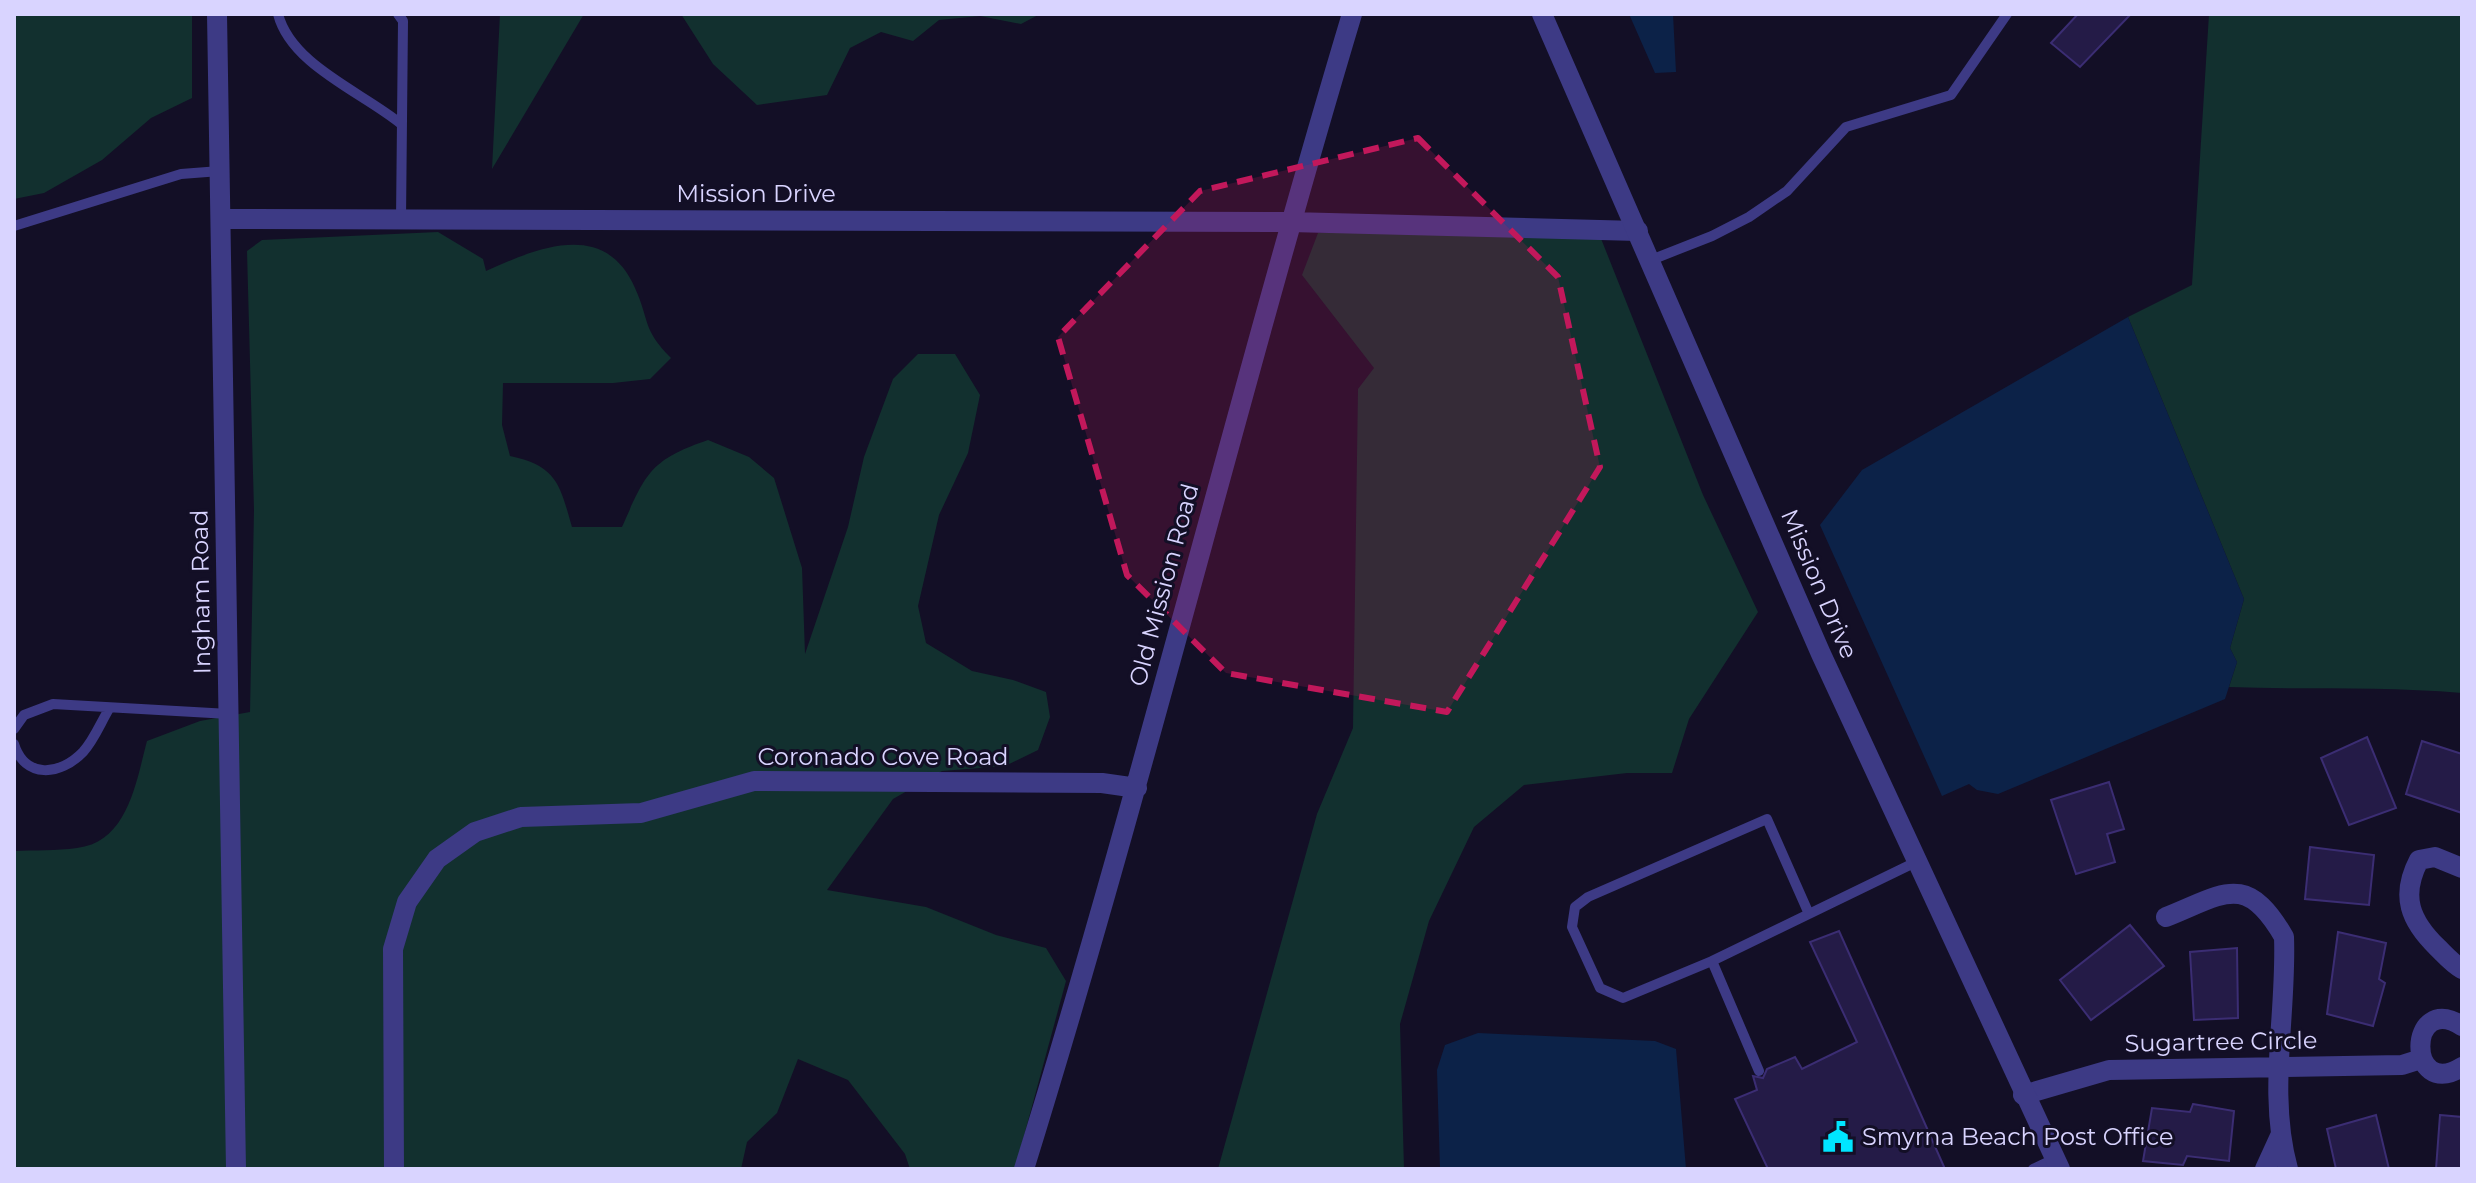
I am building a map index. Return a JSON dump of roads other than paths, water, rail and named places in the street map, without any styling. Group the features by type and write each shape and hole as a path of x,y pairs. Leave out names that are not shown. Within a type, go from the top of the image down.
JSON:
{"street":[{"name":"Ingham Road","path":"217,14 236,1169"},
{"name":"Old Mission Road","path":"1024,1169 1137,788 1290,222 1352,14"},
{"name":"Mission Drive","path":"1542,14 1821,654 2057,1164"},
{"name":"Mission Drive","path":"222,219 1290,222 1638,231"},
{"name":"Coronado Cove Road","path":"394,1169 393,949 407,902 437,859 475,832 521,817 641,813 754,781 1102,783 1137,788"},
{"path":"2462,868 2435,857 2419,860 2410,877 2408,896 2409,911 2421,932 2462,969"},
{"path":"2166,917 2230,891 2246,893 2274,920 2284,937 2278,1067 2281,1134 2288,1169"},
{"path":"2462,1026 2443,1020 2428,1025 2420,1038 2421,1059 2441,1072 2462,1067"},
{"name":"Sugartree Circle","path":"2023,1095 2109,1070 2402,1065 2421,1059"},
{"path":"2265,1169 2281,1134"}],"lane":[{"path":"278,14 282,30 303,56 401,124"},
{"path":"398,14 403,21 401,219"},
{"path":"1651,260 1712,236 1749,217 1787,191 1846,127 1951,95 2007,14"},
{"path":"14,226 181,174 220,171"},
{"path":"14,729 24,715 53,704 229,714"},
{"path":"14,744 20,761 30,768 55,768 85,750 109,709"},
{"path":"1809,914 1767,819 1588,897 1575,907 1572,927 1600,988 1623,998 1712,961 1809,914 1916,862"},
{"path":"1712,961 1759,1071"},
{"path":"2033,1169 2057,1164"}],"water":[{"path":"1629,14 1673,14 1676,72 1655,73"},
{"path":"2128,317 2244,599 2230,648 2237,662 2225,699 1998,794 1977,790 1969,784 1942,796 1820,525 1862,470"},
{"path":"1478,1033 1655,1041 1676,1049 1686,1169 1440,1169 1437,1070 1445,1045"}],"place":[{"name":"Smyrna Beach Post Office","path":"1838,1137"}]}
